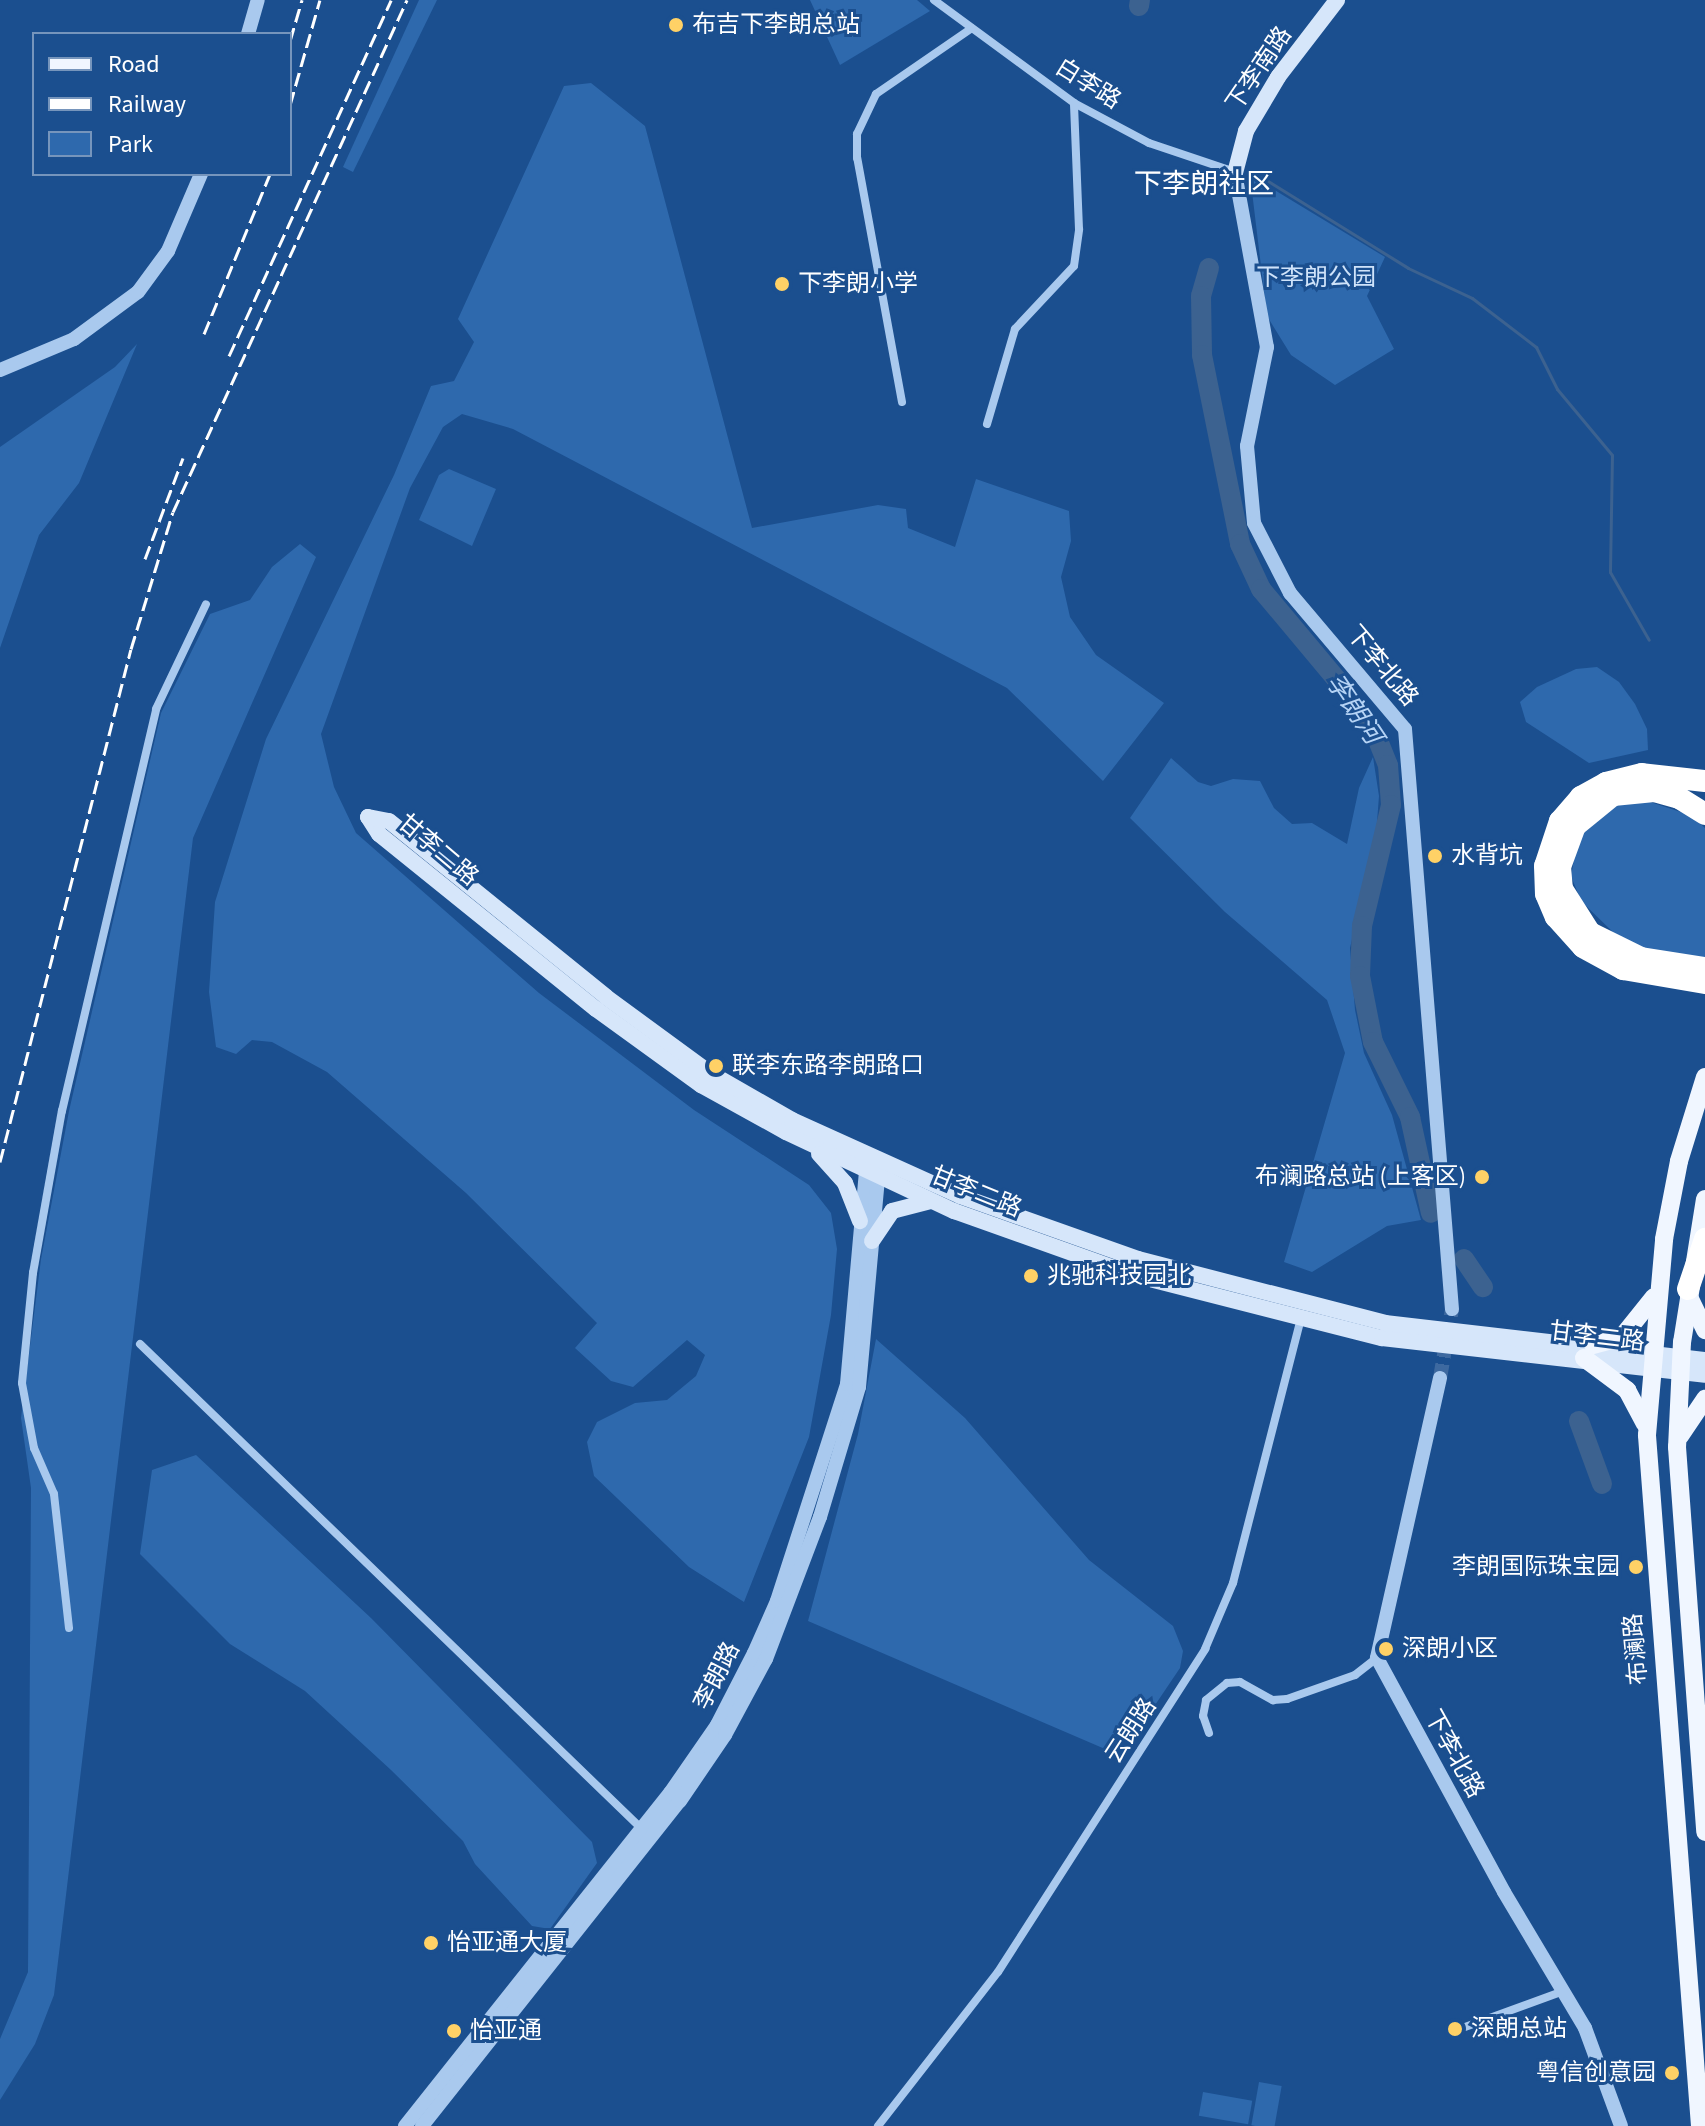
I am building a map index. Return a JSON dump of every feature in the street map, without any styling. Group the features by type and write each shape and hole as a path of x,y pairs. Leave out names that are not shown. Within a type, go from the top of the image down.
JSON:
{"highway":[{"path":"1700,975 1623,969 1583,947 1556,917 1546,894 1545,866 1560,821 1581,797 1606,783 1642,774 1705,781"},
{"path":"1700,975 1641,958 1590,933 1573,914 1562,889 1560,867 1575,826 1613,795 1654,791 1679,798 1705,814"},
{"path":"1688,1289 1705,1239"}],"main road":[{"name":"下李南路","path":"1235,173 1254,118 1337,0"},
{"name":"甘李二路","path":"1303,1311 1077,1257 932,1201 873,1166 710,1073 606,997 389,821 368,817 379,834 606,1017 701,1085 803,1140 873,1166 1083,1242 1421,1345 1588,1352 1680,1364 1705,1375"},
{"name":"布澜路","path":"1700,2126 1647,1435 1650,1360 1658,1287 1679,1161 1705,1077"},
{"path":"803,1140 845,1183 860,1221"},
{"path":"1705,1199 1688,1289 1680,1364 1677,1447 1705,1832"},
{"path":"872,1241 892,1211 932,1201"},
{"path":"1647,1435 1627,1390 1588,1352 1631,1330 1658,1287"},
{"path":"1688,1289 1705,1330"},
{"name":"甘李二路","path":"1680,1364 1705,1360"},
{"path":"1677,1447 1691,1415 1705,1399"}],"street":[{"path":"249,32 258,0"},
{"name":"白李路","path":"934,0 1074,103 1149,143 1235,173"},
{"path":"902,402 857,158 857,134 864,111 884,87 972,28"},
{"path":"987,424 1015,329 1074,266 1079,229 1074,103"},
{"name":"下李北路","path":"1235,173 1267,347 1247,446 1254,523 1290,593 1405,729 1452,1309"},
{"path":"0,370 74,339 138,292 168,251 200,176"},
{"path":"69,1628 54,1494 34,1448 22,1383 33,1273 62,1111 156,709 206,604"},
{"name":"李朗路","path":"646,1833 717,1725 777,1601 847,1384 860,1221 873,1166"},
{"name":"李朗路","path":"405,2126 425,2121 725,1735 789,1605 859,1387 872,1241 873,1166"},
{"name":"云朗路","path":"878,2126 998,1972 1205,1649 1233,1583 1303,1311"},
{"path":"140,1344 646,1833"},
{"path":"1209,1733 1203,1716 1206,1700 1227,1683 1240,1682 1273,1700 1287,1699 1355,1675 1377,1658 1440,1378"},
{"name":"下李北路","path":"1377,1658 1596,2050 1621,2126"},
{"path":"1465,2027 1564,1991"}],"green space":[{"path":"419,0 437,0 353,172 343,167"},
{"path":"810,0 917,0 930,11 840,65"},
{"path":"591,83 645,126 752,528 878,505 906,509 908,528 955,547 976,479 1069,511 1071,541 1061,577 1070,617 1096,655 1164,703 1103,781 1007,688 513,429 462,414 443,427 410,488 321,734 334,787 356,833 539,993 694,1110 809,1185 831,1213 837,1249 831,1315 809,1437 744,1602 689,1567 594,1476 587,1442 597,1422 635,1403 667,1400 696,1376 705,1355 687,1340 633,1387 611,1381 575,1348 597,1323 466,1193 327,1072 272,1042 252,1040 236,1054 216,1047 209,992 215,902 266,739 394,475 431,386 454,381 474,342 458,319 564,86"},
{"name":"下李朗公园","path":"1250,175 1385,257 1367,296 1394,349 1335,385 1291,355 1267,316"},
{"path":"137,344 79,483 39,535 0,648 0,447 115,367"},
{"path":"449,469 496,489 472,546 419,520 439,475"},
{"path":"300,544 316,557 193,838 54,1995 35,2044 0,2100 0,2039 28,1972 31,1488 21,1418 41,1259 69,1111 161,713 210,614 250,600 272,567"},
{"path":"1597,667 1619,682 1635,704 1647,729 1648,750 1589,763 1526,722 1520,702 1537,687 1576,669"},
{"path":"1373,757 1379,796 1376,835 1350,948 1355,1010 1364,1053 1392,1115 1421,1220 1387,1226 1312,1272 1284,1262 1345,1053 1327,1000 1225,912 1130,818 1171,758 1198,782 1211,786 1233,779 1260,781 1274,808 1292,824 1312,823 1347,844 1359,788"},
{"path":"1641,799 1690,815 1705,828 1705,959 1663,956 1619,938 1581,901 1571,876 1578,838 1616,805"},
{"path":"876,1339 965,1418 1089,1560 1173,1626 1183,1651 1180,1668 1147,1717 1112,1752 808,1621 858,1434"},
{"path":"196,1455 371,1618 592,1842 597,1863 550,1929 532,1926 475,1864 463,1841 305,1691 230,1644 140,1554 152,1470"},
{"path":"1259,2082 1282,2086 1275,2126 1251,2125"},
{"path":"1203,2092 1252,2101 1248,2124 1199,2116"}],"waterway":[{"name":"李朗河","path":"1139,6 1140,0"},
{"path":"1255,173 1408,268 1472,298 1536,347 1557,389 1612,455 1610,572 1649,640"},
{"name":"李朗河","path":"1209,268 1201,296 1202,355 1240,544 1261,589 1347,692 1375,733 1388,765 1391,805 1362,926 1360,976 1373,1042 1410,1117 1431,1213"},
{"name":"李朗河","path":"1464,1259 1483,1287"},
{"name":"李朗河","path":"1579,1421 1602,1484"}],"tunnel":[{"path":"1440,1378 1452,1309"}],"railway":[{"path":"292,34 302,0"},
{"path":"292,98 320,0"},
{"path":"229,356 391,0"},
{"path":"0,1162 131,649 173,512 407,0"},
{"path":"204,334 269,176"},
{"path":"145,559 183,458"}],"place":[{"name":"布吉下李朗总站","path":"676,25"},
{"name":"下李朗小学","path":"782,284"},
{"name":"水背坑","path":"1435,856"},
{"name":"联李东路李朗路口","path":"716,1066"},
{"name":"布澜路总站 (上客区)","path":"1482,1177"},
{"name":"兆驰科技园北","path":"1031,1276"},
{"name":"李朗国际珠宝园","path":"1636,1567"},
{"name":"深朗小区","path":"1386,1649"},
{"name":"怡亚通大厦","path":"431,1943"},
{"name":"深朗总站","path":"1455,2029"},
{"name":"怡亚通","path":"454,2031"},
{"name":"粤信创意园","path":"1672,2073"}],"district":[{"name":"下李朗社区","path":"1204,184"}]}
